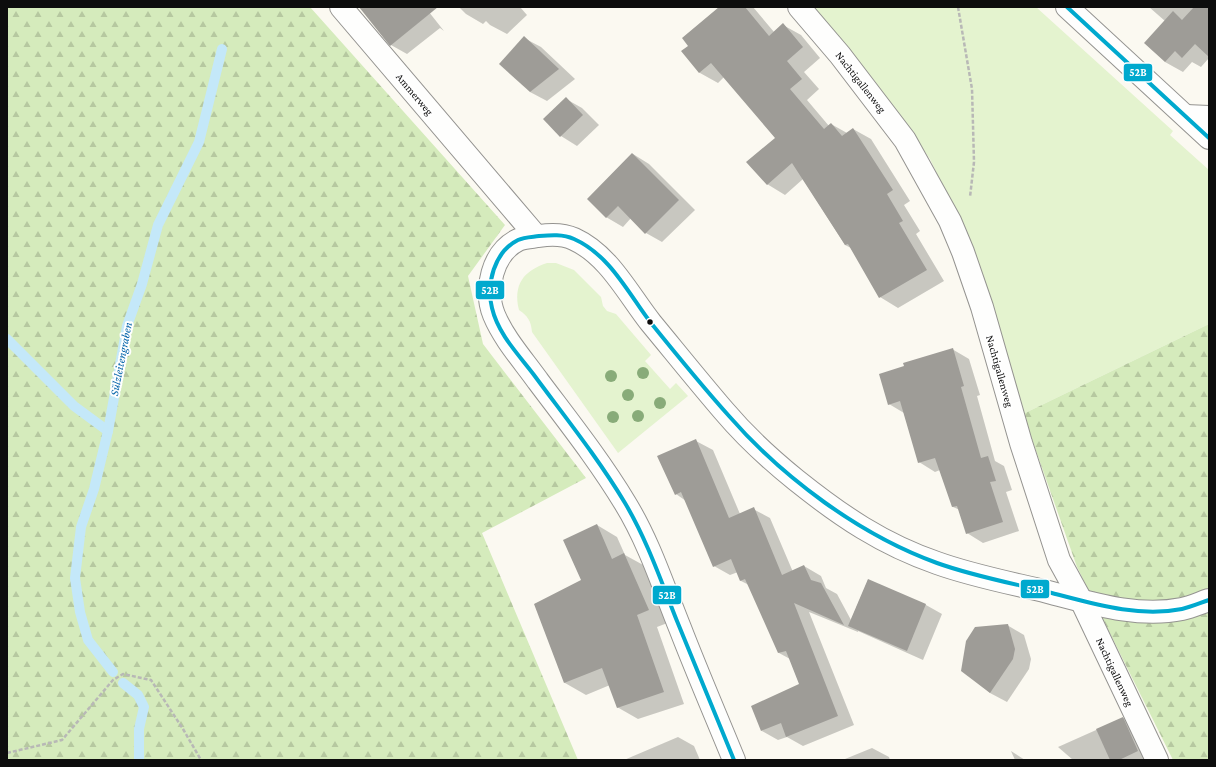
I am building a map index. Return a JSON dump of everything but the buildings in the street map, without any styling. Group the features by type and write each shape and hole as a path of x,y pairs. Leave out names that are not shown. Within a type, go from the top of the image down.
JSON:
{"street":[{"name":"Ammerweg","path":"341,7 536,236"},
{"name":"Nachtigallenweg","path":"799,7 840,55 905,140 950,221 963,252 979,300 1021,443 1059,560 1081,600 1157,760"},
{"path":"1067,7 1209,138"},
{"path":"1186,116 1209,117"},
{"path":"734,760 650,552 627,506 604,470 514,348 494,314 490,298 490,281 495,265 505,251 519,240 554,234 573,239 592,249 613,271 650,321 726,413 756,445 826,504 861,528 888,543 939,564 1081,600 1124,609 1153,612 1184,609 1209,600"}],"path":[{"path":"958,7 972,89 974,162 970,200"},
{"path":"7,753 62,740 114,680 123,674 151,680 201,760"}],"green space":[{"path":"7,7 310,7 505,225 468,276 483,344 586,478 482,533 578,760 7,760"},
{"path":"812,7 1036,7 1173,131 1170,135 1209,170 1209,324 1023,414 969,241 930,159 874,80"},
{"path":"547,263 556,263 574,270 601,297 603,306 607,311 616,314 651,355 645,361 670,389 676,383 688,396 618,453 532,332 531,325 525,314 519,310 517,293 522,280 532,270"},
{"path":"1209,324 1209,760 1173,760 1077,567 1023,414"}],"waterway":[{"name":"Sülzleitengraben","path":"113,672 88,640 80,612 75,578 81,527 94,489 108,431 127,326 142,284 158,225 199,142 222,49"},
{"path":"7,339 74,406 108,431"},
{"name":"Sülzleitengraben","path":"123,683 138,695 144,707 139,729 139,760"}],"transit line":[{"name":"52B","path":"1067,7 1209,138"},
{"name":"52B","path":"734,760 653,561 633,517 593,454 510,344 495,318 490,299 491,279 498,260 503,252 510,245 520,239 548,235 566,236 587,246 598,255 617,276 651,323 719,405 750,439 773,461 824,502 852,521 880,537 908,551 951,568 1097,605 1148,612 1182,609 1209,600"}]}
